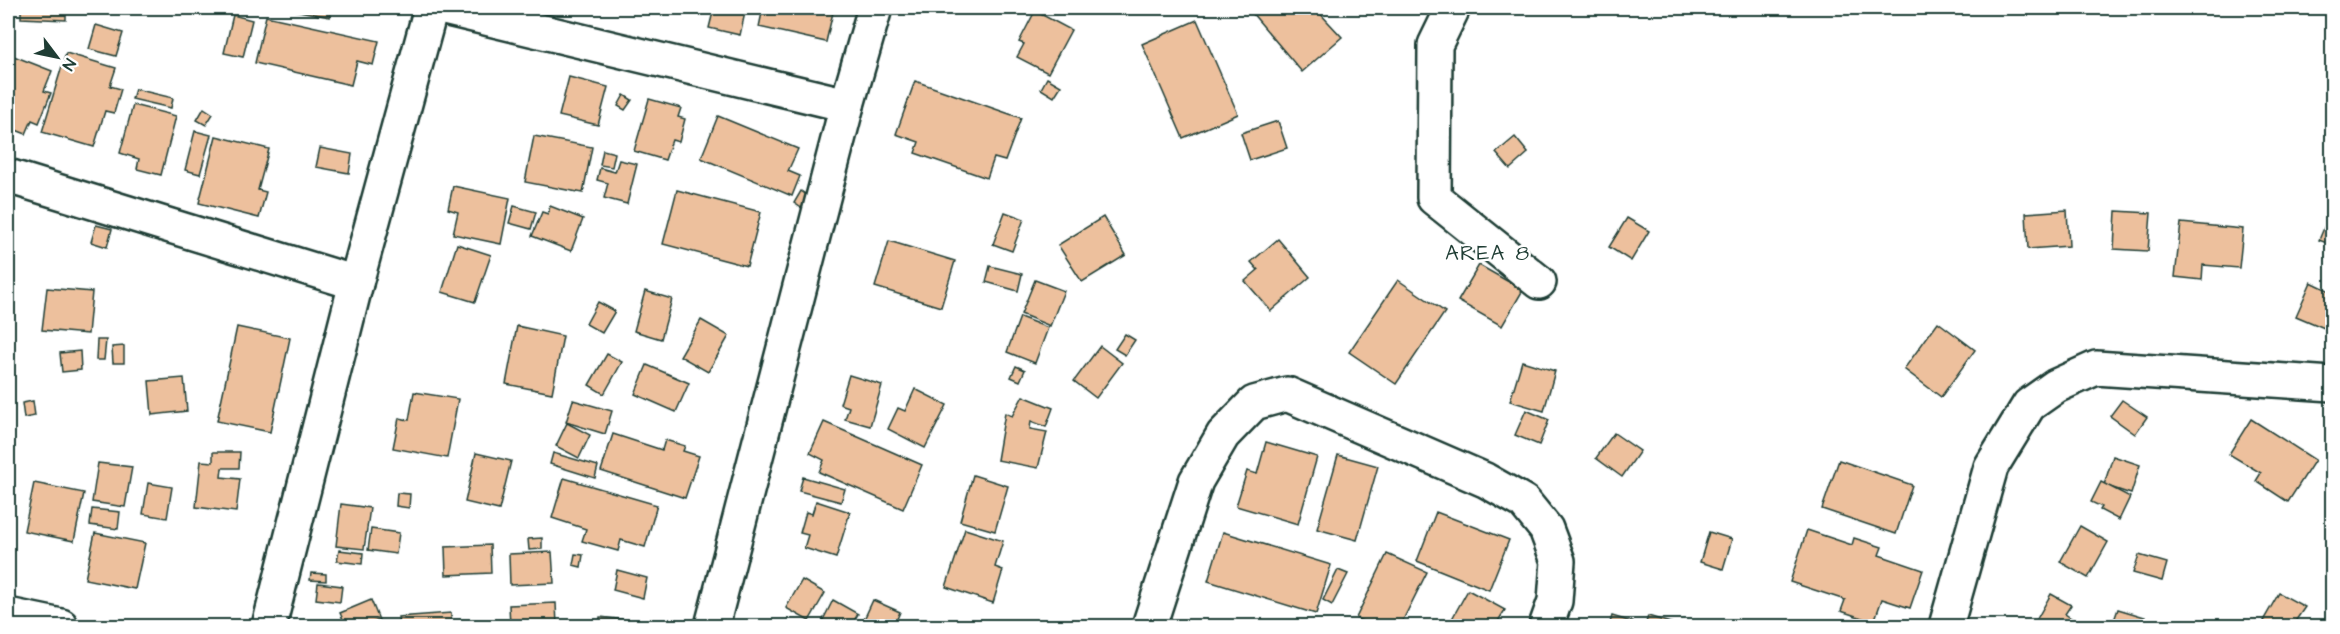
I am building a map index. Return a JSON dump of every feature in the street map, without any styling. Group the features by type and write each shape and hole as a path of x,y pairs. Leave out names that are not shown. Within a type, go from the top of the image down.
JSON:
{"street":[{"path":"269,627 356,283 431,8"},
{"path":"444,8 847,105"},
{"path":"712,627 847,105 875,8"},
{"path":"1453,8 1435,45 1434,198 1539,282"},
{"path":"8,176 356,283"},
{"path":"1946,627 1991,467 2029,405 2056,386 2096,368 2332,384"},
{"path":"1149,627 1197,480 1223,435 1254,403 1287,394 1485,480 1524,502 1546,529 1558,561 1555,602 1546,627"},
{"path":"8,615 61,627"}],"building":[{"path":"21,8 66,8 66,20 21,18"},
{"path":"284,8 332,8 330,17"},
{"path":"714,8 746,8 740,35 709,28"},
{"path":"763,8 834,8 826,42 759,27"},
{"path":"1258,8 1315,8 1342,37 1302,72 1252,13"},
{"path":"1035,11 1071,30 1048,73 1017,57 1024,44 1019,42"},
{"path":"233,15 252,20 243,57 224,53"},
{"path":"266,16 379,41 373,65 357,61 351,85 255,63"},
{"path":"1197,20 1238,114 1183,138 1142,44"},
{"path":"96,25 123,33 116,56 89,49"},
{"path":"66,53 116,68 110,86 121,89 114,113 105,111 94,147 42,132"},
{"path":"11,55 52,71 44,91 51,93 39,123 32,120 26,134 8,127 8,65"},
{"path":"569,77 608,87 598,125 559,116"},
{"path":"1047,78 1061,86 1054,97 1041,89"},
{"path":"915,81 1021,118 1005,161 994,158 987,178 915,153 919,142 896,134"},
{"path":"135,89 173,98 171,108 132,99"},
{"path":"624,95 632,100 625,110 618,106"},
{"path":"649,99 681,108 678,117 685,119 679,142 672,140 665,160 634,151"},
{"path":"133,105 176,116 161,175 137,169 139,159 120,153"},
{"path":"204,108 213,114 206,125 197,120"},
{"path":"718,116 798,149 788,171 800,176 792,196 701,158"},
{"path":"1278,121 1287,148 1250,160 1241,133"},
{"path":"195,131 211,135 200,174 185,170"},
{"path":"216,136 269,149 258,190 266,192 259,218 199,203"},
{"path":"534,136 592,147 583,193 525,182"},
{"path":"1515,137 1528,153 1510,169 1496,153"},
{"path":"320,148 352,154 349,173 316,167"},
{"path":"603,150 615,153 612,167 600,165"},
{"path":"619,160 637,164 627,204 604,198 608,183 597,180 600,168 615,172"},
{"path":"453,186 510,198 501,244 453,234 458,212 448,209"},
{"path":"677,190 761,212 747,266 663,244"},
{"path":"801,191 811,198 803,209 794,203"},
{"path":"514,206 536,212 531,229 509,223"},
{"path":"550,206 583,219 571,251 532,236 542,212 548,214"},
{"path":"2067,210 2069,246 2028,249 2026,213"},
{"path":"2116,211 2151,213 2148,251 2114,249"},
{"path":"1005,212 1024,219 1012,251 993,244"},
{"path":"2332,212 2332,245 2319,240"},
{"path":"1103,217 1126,255 1082,282 1058,245"},
{"path":"1627,218 1649,231 1631,261 1609,247"},
{"path":"2181,223 2243,229 2239,268 2203,265 2202,280 2175,277"},
{"path":"96,225 112,229 107,247 91,242"},
{"path":"1278,239 1310,277 1271,311 1245,281 1258,270 1251,262"},
{"path":"889,241 955,261 941,307 875,287"},
{"path":"457,244 491,255 475,302 442,292"},
{"path":"1479,265 1523,290 1502,326 1458,301"},
{"path":"990,266 1022,274 1018,291 986,282"},
{"path":"1035,280 1064,291 1050,326 1021,314"},
{"path":"1398,280 1445,312 1396,384 1349,352"},
{"path":"2311,282 2332,292 2332,323 2329,330 2296,316"},
{"path":"47,288 92,292 88,334 42,330"},
{"path":"645,291 672,299 661,339 634,331"},
{"path":"598,302 615,311 602,333 586,324"},
{"path":"1020,317 1048,328 1035,363 1007,352"},
{"path":"701,320 729,336 708,372 680,356"},
{"path":"1938,322 1975,350 1941,397 1904,369"},
{"path":"517,326 563,336 552,393 506,384"},
{"path":"237,327 290,338 270,432 217,421"},
{"path":"1125,334 1135,340 1125,355 1115,349"},
{"path":"97,340 106,340 104,360 96,360"},
{"path":"124,346 124,363 113,363 112,347"},
{"path":"1100,346 1122,363 1096,398 1074,381"},
{"path":"80,351 81,370 62,372 60,353"},
{"path":"607,354 622,362 604,394 589,385"},
{"path":"1522,361 1555,371 1544,411 1510,401"},
{"path":"647,365 689,383 676,412 635,394"},
{"path":"1016,366 1025,370 1020,381 1011,377"},
{"path":"849,375 882,385 870,426 845,419 849,407 840,404"},
{"path":"184,378 187,411 152,415 149,381"},
{"path":"915,389 947,405 925,448 888,429 898,408 905,411"},
{"path":"414,392 458,399 447,458 393,448 399,418 409,420"},
{"path":"1023,396 1053,408 1046,427 1031,421 1030,429 1047,432 1038,468 997,460 1005,413 1012,416"},
{"path":"573,400 612,411 605,434 566,422"},
{"path":"2122,400 2147,417 2135,434 2110,416"},
{"path":"33,401 35,416 24,418 22,403"},
{"path":"1526,410 1549,420 1539,445 1515,435"},
{"path":"2251,419 2315,460 2288,502 2256,481 2261,473 2229,454"},
{"path":"824,422 922,465 903,509 819,472 824,460 810,453"},
{"path":"567,423 590,435 579,458 556,446"},
{"path":"1614,433 1640,451 1622,477 1596,458"},
{"path":"613,434 662,450 665,440 685,446 683,451 699,456 685,498 601,471"},
{"path":"1266,442 1317,457 1298,524 1236,506 1247,471 1257,474"},
{"path":"213,452 240,452 239,468 222,468 221,477 240,479 236,512 196,507 201,461 213,462"},
{"path":"476,453 511,461 499,510 465,502"},
{"path":"553,453 598,466 595,478 550,464"},
{"path":"1338,455 1378,466 1357,540 1317,529"},
{"path":"2113,456 2140,465 2131,494 2104,485"},
{"path":"1839,460 1912,485 1896,534 1822,509"},
{"path":"98,463 132,467 125,507 92,502"},
{"path":"973,475 1008,486 995,531 960,521"},
{"path":"803,477 845,489 841,502 799,491"},
{"path":"564,478 657,505 645,547 621,540 618,551 582,541 586,529 552,518"},
{"path":"2101,482 2130,497 2119,520 2100,510 2102,507 2091,502"},
{"path":"34,483 84,493 74,541 24,531"},
{"path":"148,483 172,487 167,518 143,514"},
{"path":"397,493 410,494 409,508 396,506"},
{"path":"816,501 850,512 836,558 804,548 808,535 800,533 806,512 812,514"},
{"path":"341,504 370,508 364,549 336,546"},
{"path":"92,509 120,512 118,529 90,525"},
{"path":"1436,512 1509,540 1489,590 1417,561"},
{"path":"2080,526 2108,542 2088,578 2060,562"},
{"path":"371,529 399,533 396,554 368,550"},
{"path":"965,529 1003,541 995,567 1003,570 993,603 946,587"},
{"path":"1807,530 1852,545 1854,538 1882,547 1879,555 1923,570 1910,608 1882,599 1874,622 1841,611 1845,600 1790,582"},
{"path":"1223,532 1331,565 1316,614 1208,581"},
{"path":"1709,532 1732,539 1723,569 1700,562"},
{"path":"95,533 145,543 135,589 85,579"},
{"path":"542,538 542,549 529,550 528,539"},
{"path":"490,545 491,573 446,575 445,547"},
{"path":"339,550 363,553 362,564 337,561"},
{"path":"552,552 554,583 510,585 509,554"},
{"path":"575,554 583,555 581,567 573,565"},
{"path":"1387,554 1427,572 1400,626 1372,626 1356,618"},
{"path":"2139,555 2167,563 2162,581 2133,573"},
{"path":"617,570 647,578 643,598 613,590"},
{"path":"1338,570 1348,574 1332,605 1323,600"},
{"path":"311,573 326,574 326,581 310,580"},
{"path":"802,580 825,593 809,621 786,608"},
{"path":"318,583 342,586 340,602 316,599"},
{"path":"1468,590 1505,610 1495,626 1448,626"},
{"path":"2279,593 2305,607 2292,626 2273,626 2263,621"},
{"path":"2051,594 2071,605 2065,614 2074,620 2071,626 2033,626"},
{"path":"371,600 379,620 364,626 346,626 340,613"},
{"path":"833,600 858,614 851,626 821,624"},
{"path":"873,600 900,612 894,626 861,626"},
{"path":"556,603 557,626 510,626 509,605"},
{"path":"2118,609 2148,618 2145,626 2112,626"},
{"path":"451,613 452,626 399,626 398,617"},
{"path":"1612,616 1645,626 1609,626"},
{"path":"1648,616 1680,626 1645,626"},
{"path":"600,617 644,622 644,626 599,626"}],"district":[{"name":"AREA 8","path":"1488,253"}]}
